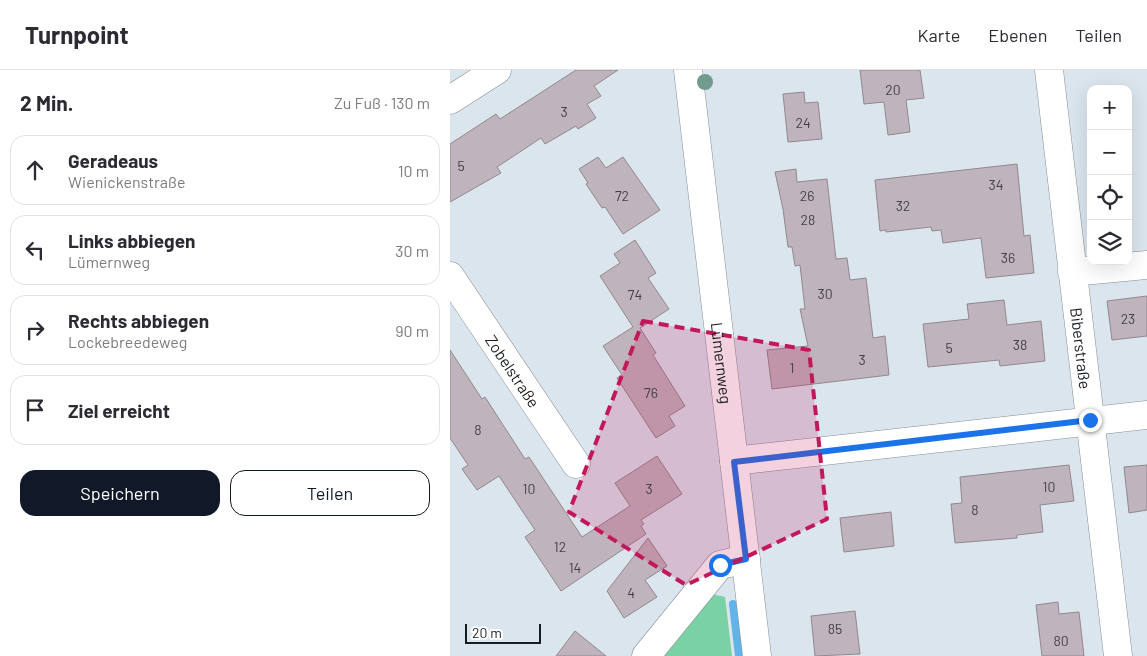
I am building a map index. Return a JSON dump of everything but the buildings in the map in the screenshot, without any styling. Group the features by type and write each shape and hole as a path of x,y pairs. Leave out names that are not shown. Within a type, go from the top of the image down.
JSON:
{"street":[{"path":"450,100 498,70"},
{"name":"Lümernweg","path":"688,70 757,656"},
{"name":"Biberstraße","path":"1049,70 1118,656"},
{"path":"1072,272 1147,265"},
{"name":"Zobelstraße","path":"450,276 576,464"},
{"path":"734,462 1147,415"},
{"path":"646,656 720,565 746,559"}],"highlighted area":[{"path":"643,321 809,350 827,519 686,585 569,512"}],"green space":[{"path":"712,594 725,597 732,656 661,656"}],"waterway":[{"path":"733,604 739,656"}],"route":[{"path":"720,565 746,559 734,462 1090,420"}]}
